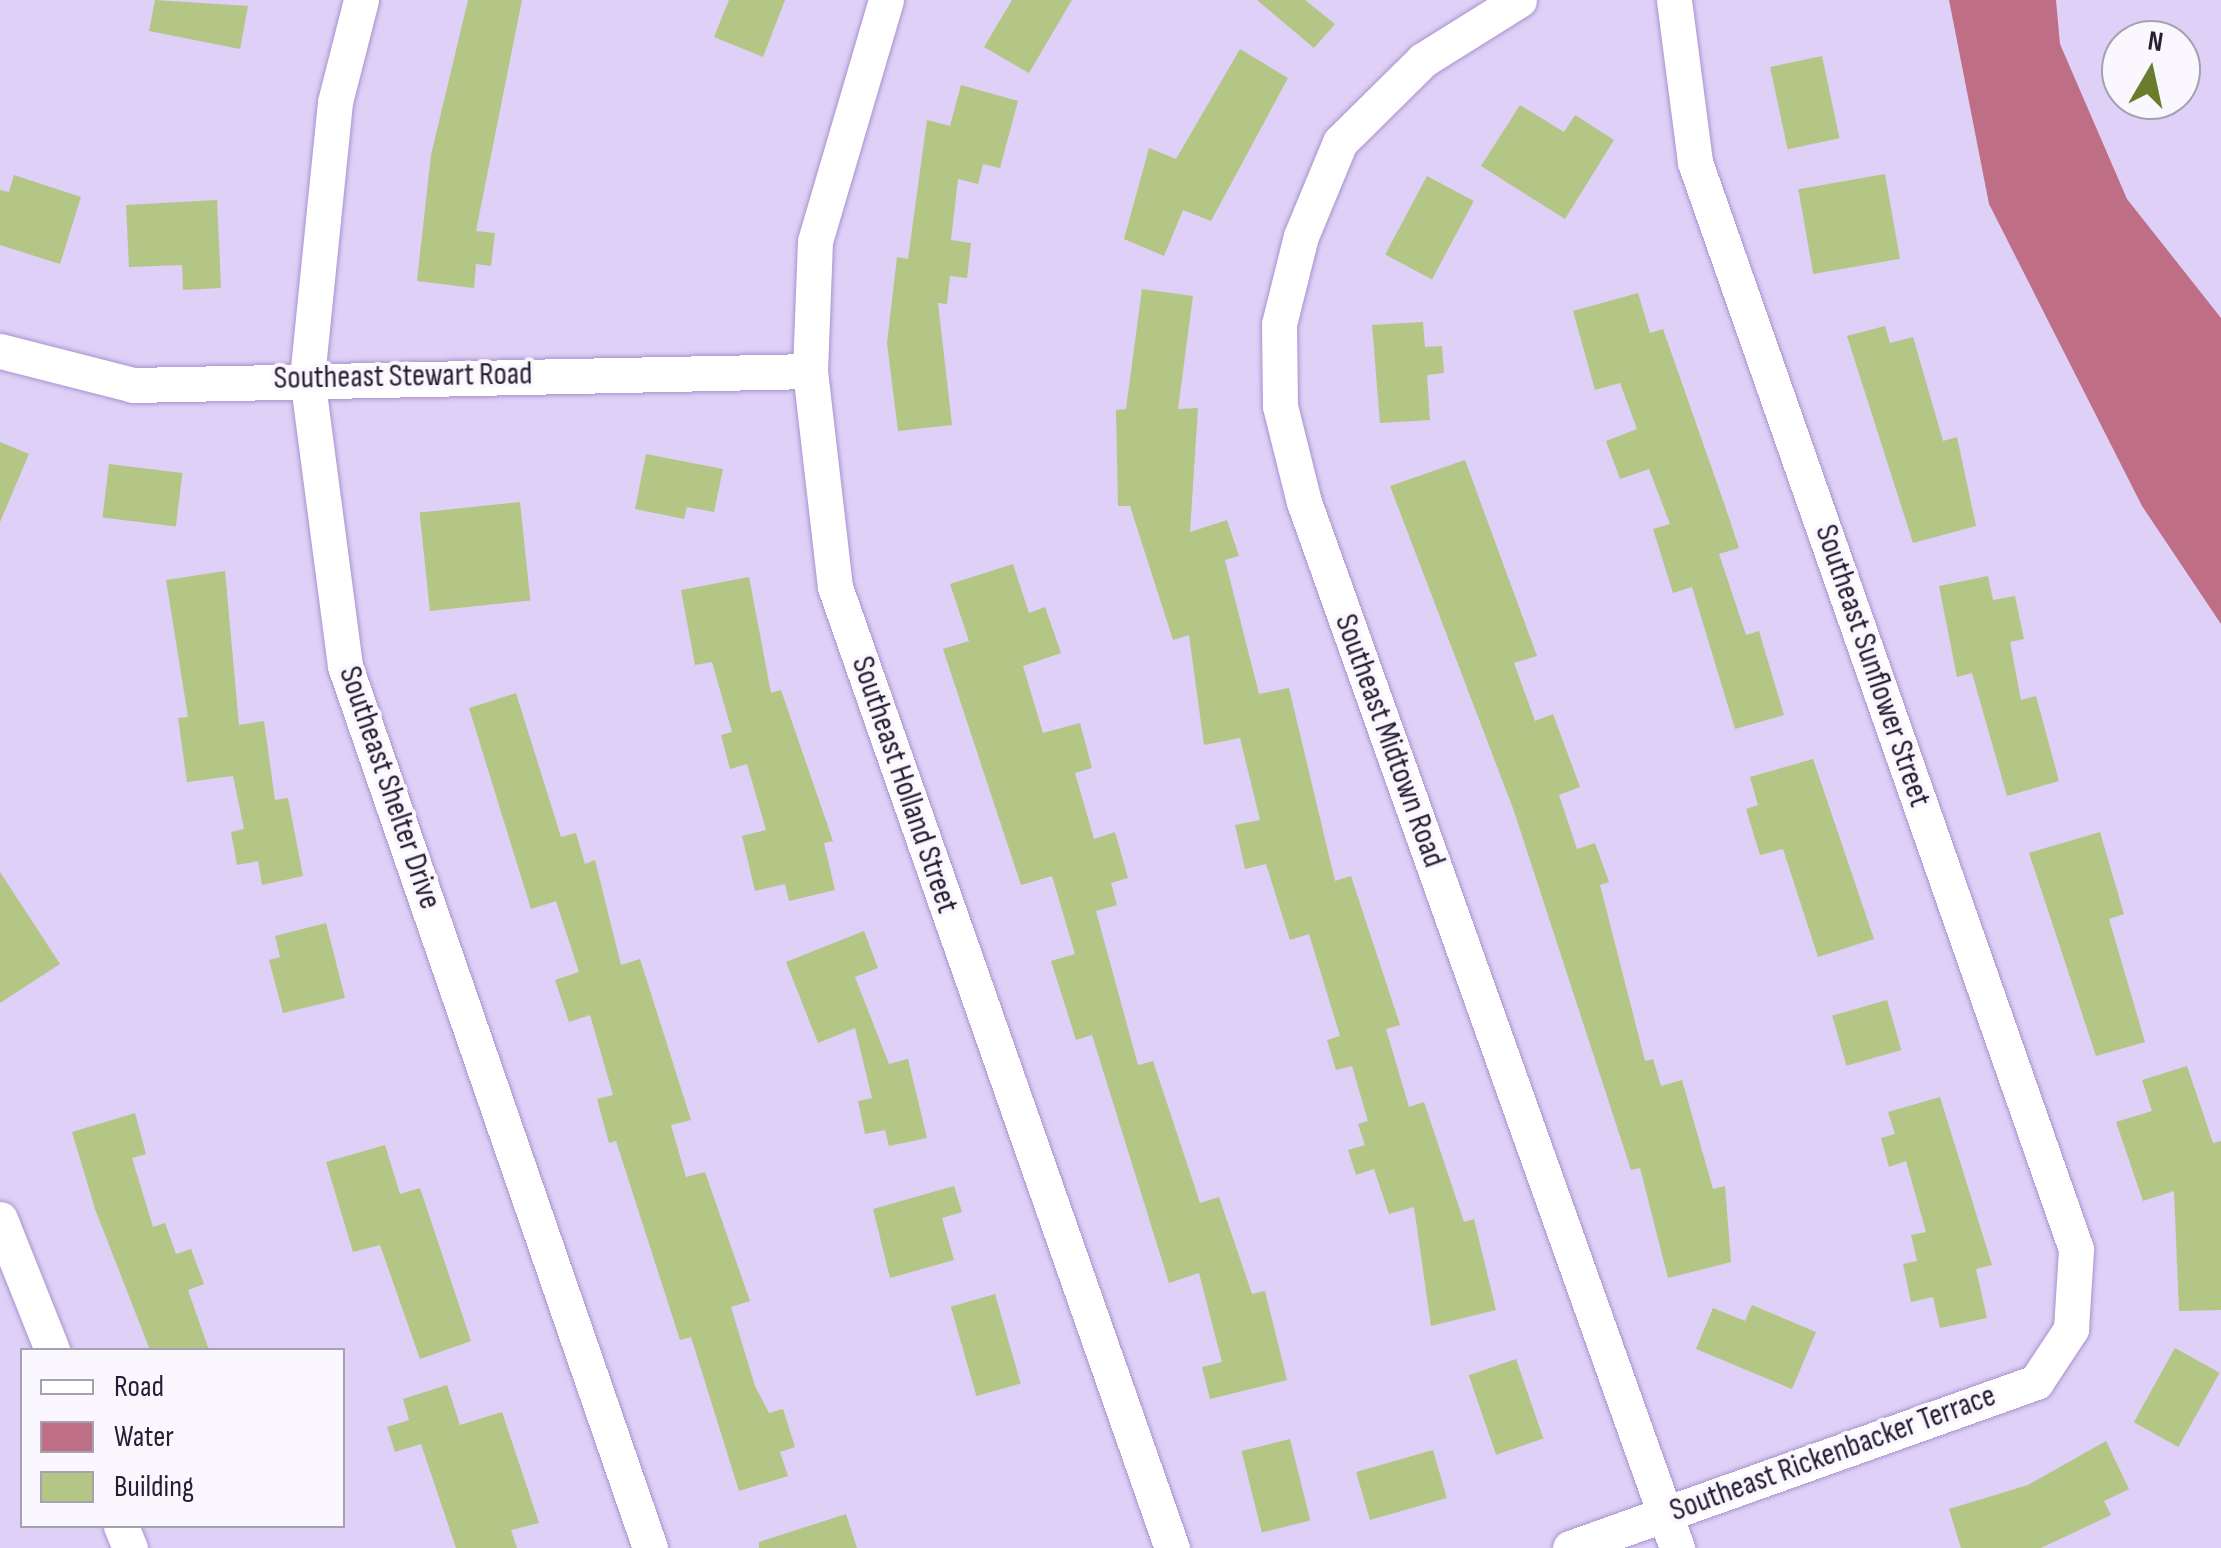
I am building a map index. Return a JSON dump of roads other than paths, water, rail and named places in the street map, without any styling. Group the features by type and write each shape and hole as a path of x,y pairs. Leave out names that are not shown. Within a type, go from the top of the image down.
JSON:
{"street":[{"name":"Southeast Shelter Drive","path":"361,0 335,102 307,378 345,666 650,1548"},
{"name":"Southeast Holland Street","path":"886,0 814,241 810,371 835,587 1172,1548"},
{"name":"Southeast Midtown Road","path":"1519,0 1423,60 1340,142 1301,236 1279,324 1280,406 1304,502 1677,1548"},
{"name":"Southeast Sunflower Street","path":"1674,0 1695,162 2076,1249 2072,1329"},
{"name":"Southeast Stewart Road","path":"0,351 133,385 307,378 810,371"},
{"path":"0,1219 51,1348"},
{"name":"Southeast Rickenbacker Terrace","path":"1570,1548 2036,1382 2072,1329"}],"water":[{"path":"1949,0 2056,0 2060,44 2127,199 2221,318 2221,624 2142,506 1989,204"}]}
